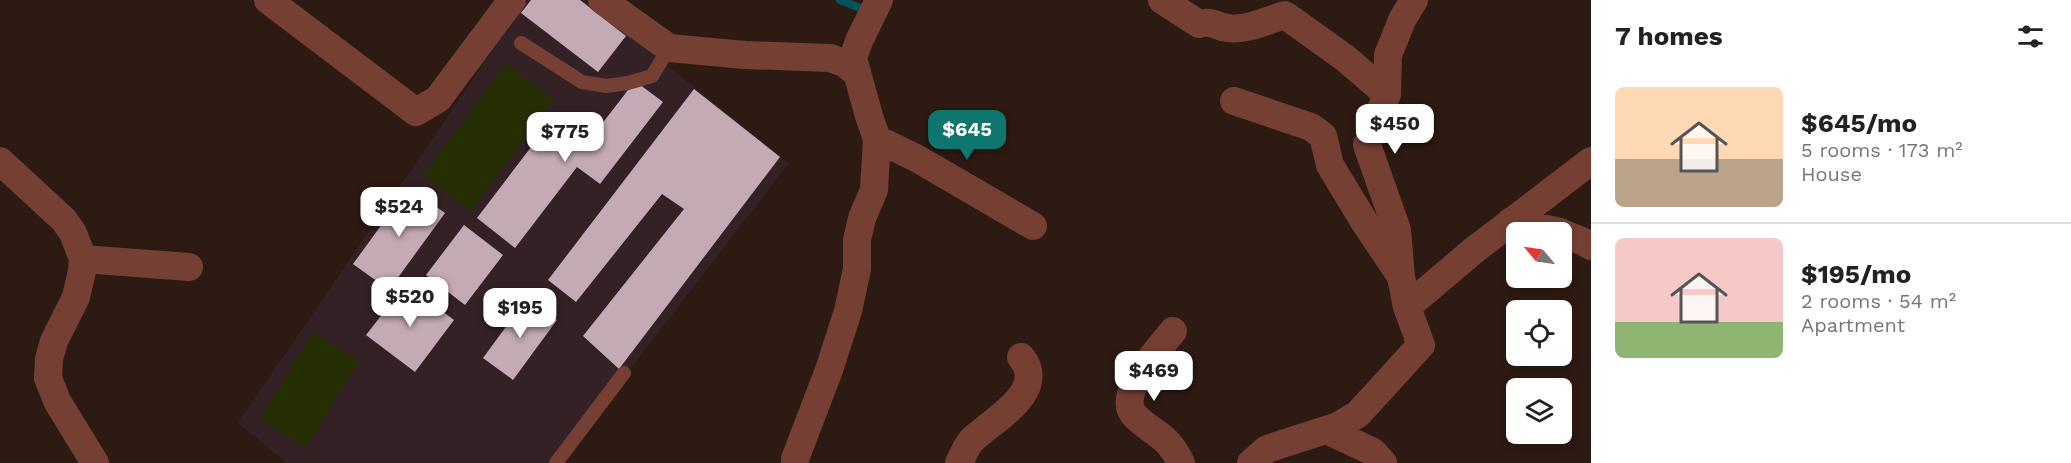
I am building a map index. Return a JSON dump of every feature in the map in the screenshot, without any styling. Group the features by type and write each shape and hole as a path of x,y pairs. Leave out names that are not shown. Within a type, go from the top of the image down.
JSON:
{"street":[{"path":"267,0 416,112 438,99 512,0"},
{"path":"602,0 669,48 745,55 830,58 844,63 856,72"},
{"path":"795,463 848,311 857,269 856,240 862,218 874,190 877,139 853,58 879,0"},
{"path":"1162,0 1199,24 1209,22 1228,28 1249,27 1285,15 1345,58 1387,94"},
{"path":"1251,463 1267,449 1327,430 1358,414 1421,345 1407,307 1396,230 1367,146 1387,94 1388,56 1402,20 1414,0"},
{"path":"1234,101 1311,127 1323,136 1330,165 1401,277"},
{"path":"877,139 918,159 1033,226"},
{"path":"0,161 64,220 73,233 83,259 76,297 54,341 49,359 48,378 57,401 95,463"},
{"path":"1407,307 1511,221 1543,200 1591,161"},
{"path":"1511,221 1515,222"},
{"path":"1572,237 1591,246"},
{"path":"83,259 189,267"},
{"path":"1173,331 1145,367 1128,400 1130,410 1135,417 1161,434 1172,446 1181,463"},
{"path":"959,463 971,440 1013,408 1023,391 1030,376 1028,365 1021,357"},
{"path":"1327,430 1373,452 1383,463"}],"lane":[{"path":"521,43 582,82 606,86 652,76 669,48"},
{"path":"556,463 624,373"}],"shaded area":[{"path":"527,0 586,0 789,163 558,463 287,463 238,423"}],"green space":[{"path":"506,64 554,99 471,211 423,176"},
{"path":"313,332 359,360 306,447 260,419"}],"building":[{"path":"531,0 580,0 626,36 598,72 521,13"},
{"path":"635,81 663,102 600,184 577,167 515,248 477,218 557,113 591,138"},
{"path":"694,89 780,157 619,369 583,336 684,209 662,194 576,302 548,280"},
{"path":"409,187 445,213 389,290 353,264"},
{"path":"464,225 503,255 465,305 426,275"},
{"path":"406,284 454,320 415,372 366,335"},
{"path":"527,298 557,320 513,380 483,358"}],"waterway":[{"path":"840,0 860,8"}]}
